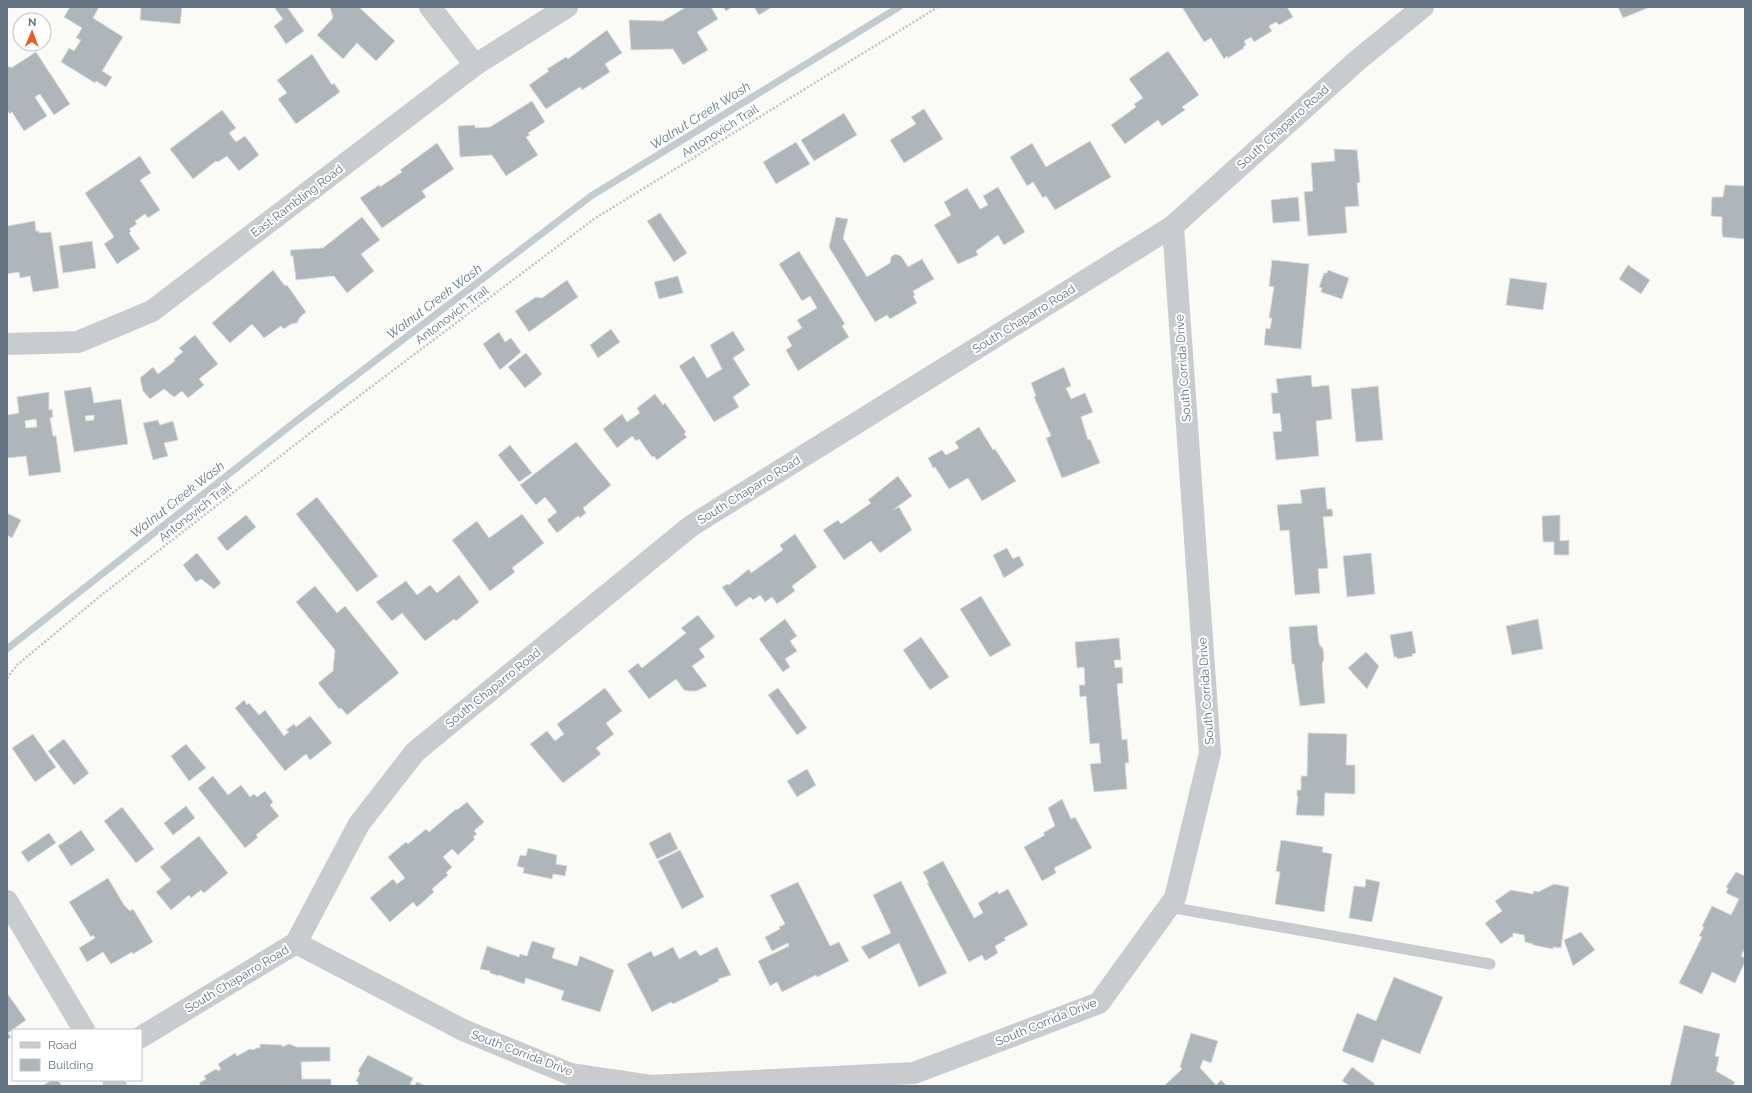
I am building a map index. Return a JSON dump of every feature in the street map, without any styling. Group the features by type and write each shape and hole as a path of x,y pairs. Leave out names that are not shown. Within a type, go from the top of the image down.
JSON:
{"street":[{"path":"430,7 475,65"},
{"name":"East Rambling Road","path":"7,344 78,342 152,311 475,65 567,7"},
{"name":"South Chaparro Road","path":"142,1036 296,943 359,824 415,752 690,526 1173,226 1359,59 1423,7"},
{"name":"South Corrida Drive","path":"296,943 463,1030 570,1074 651,1086 914,1073 1099,1003 1175,898 1210,753 1173,226"},
{"path":"7,901 83,1029"}],"lane":[{"path":"1168,907 1490,964"}],"path":[{"name":"Antonovich Trail","path":"7,678 17,665 99,597 310,433 594,219 938,7"}],"building":[{"path":"70,7 99,7 93,18 123,37 102,71 112,77 106,87 96,81 95,83 61,62 69,48 74,51 81,40 76,38 82,28 64,17"},
{"path":"141,7 182,7 180,24 140,20"},
{"path":"274,7 287,7 304,31 286,44 274,26 283,19"},
{"path":"330,7 359,7 395,41 376,61 357,43 343,59 317,35 333,18"},
{"path":"686,7 711,7 718,19 697,32 708,50 683,65 673,49 631,50 629,20 663,21"},
{"path":"723,7 732,7 726,11"},
{"path":"754,7 772,7 759,15"},
{"path":"1182,7 1287,7 1293,17 1279,25 1276,22 1269,26 1272,31 1254,42 1251,37 1244,41 1246,45 1243,47 1244,48 1224,59 1211,38 1204,42"},
{"path":"1618,7 1650,7 1623,18"},
{"path":"607,30 622,53 605,64 610,72 582,90 580,87 546,109 529,85 549,71 547,69 566,57 568,59"},
{"path":"1168,51 1199,95 1182,107 1185,110 1162,126 1158,120 1125,144 1111,125 1136,107 1134,104 1143,98 1129,79"},
{"path":"36,52 70,104 54,115 40,94 35,97 47,116 24,131 12,112 10,114 7,110 7,68 10,66 11,68"},
{"path":"312,54 332,85 334,83 340,92 296,124 278,99 287,93 277,80"},
{"path":"532,101 545,122 528,133 530,135 526,137 538,155 506,176 492,155 460,157 458,126 475,125 475,128 490,127"},
{"path":"924,109 943,139 904,163 890,140 916,124 911,117"},
{"path":"222,110 236,128 229,133 236,142 245,136 259,155 239,171 227,156 218,162 216,161 193,179 170,149"},
{"path":"844,113 857,135 814,161 801,140"},
{"path":"1090,141 1111,177 1055,210 1046,196 1043,198 1033,182 1027,186 1010,157 1032,143 1046,167"},
{"path":"796,142 810,164 776,184 763,162"},
{"path":"437,143 454,169 422,191 426,197 382,228 360,198 402,172 400,170"},
{"path":"1334,149 1357,150 1360,182 1357,183 1359,206 1345,207 1347,233 1308,236 1304,192 1313,191 1311,163 1335,161"},
{"path":"140,156 151,173 140,180 160,210 148,218 145,214 135,221 137,224 129,229 131,231 129,233 140,249 117,264 104,244 114,237 85,193"},
{"path":"1725,185 1745,186 1745,239 1723,237 1722,217 1711,216 1712,197 1723,197"},
{"path":"998,187 1025,232 1004,245 998,235 976,251 978,255 958,264 934,225 951,215 944,202 967,188 980,209 988,205 983,196"},
{"path":"1298,197 1300,221 1273,223 1271,200"},
{"path":"660,213 687,253 674,262 647,221"},
{"path":"362,217 380,240 361,254 374,271 347,293 334,276 296,280 293,256 291,256 290,250 323,248"},
{"path":"836,217 848,219 843,238 867,277 890,263 891,257 895,254 901,256 908,267 922,259 934,279 913,291 915,295 913,296 917,303 890,319 887,315 875,322 829,247"},
{"path":"35,221 36,231 39,231 39,233 51,232 59,288 33,292 30,276 20,278 19,272 7,274 7,226"},
{"path":"92,241 96,268 63,273 59,246"},
{"path":"799,251 845,324 842,326 849,337 798,371 786,350 792,346 787,337 802,328 797,320 817,308 810,296 802,301 779,264"},
{"path":"1272,260 1309,264 1301,349 1264,345 1266,328 1270,329 1272,318 1269,318 1274,287 1269,286"},
{"path":"1628,265 1650,280 1641,294 1619,279"},
{"path":"273,270 285,286 287,285 306,312 300,317 297,323 291,324 284,329 281,326 264,338 252,324 230,343 212,323"},
{"path":"1328,270 1349,278 1342,299 1321,292 1322,288 1319,287 1324,273 1327,273"},
{"path":"678,276 683,293 659,299 654,282"},
{"path":"1510,278 1547,283 1543,310 1506,305"},
{"path":"567,280 578,297 529,332 515,311 536,297 542,298"},
{"path":"611,329 620,342 598,358 590,345"},
{"path":"733,331 745,350 733,358 750,385 733,397 739,407 714,422 679,366 694,356 707,378 722,369 710,345"},
{"path":"499,332 505,342 511,338 521,352 500,370 483,344"},
{"path":"195,335 218,364 199,379 204,385 188,398 182,391 174,397 164,389 150,399 143,391 140,378 153,367 158,374 175,361 174,359 183,352 179,348"},
{"path":"526,353 542,374 525,388 508,367"},
{"path":"1064,367 1071,386 1066,388 1071,399 1085,393 1093,412 1081,417 1088,440 1090,439 1100,463 1062,478 1046,438 1051,436 1034,397 1036,396 1031,383"},
{"path":"1311,375 1312,387 1329,385 1332,419 1316,421 1319,456 1276,460 1273,432 1282,431 1280,413 1273,414 1271,393 1278,393 1276,379"},
{"path":"1378,386 1383,440 1356,442 1351,389"},
{"path":"91,387 94,403 121,399 128,444 74,452 64,391","holes":["94,415 94,420 86,421 85,416"]},
{"path":"49,392 49,410 52,409 53,417 50,418 53,436 56,436 61,472 29,476 26,456 7,458 7,415 19,413 17,397","holes":["36,419 37,427 26,428 25,421"]},
{"path":"655,394 663,405 665,403 686,432 684,434 687,437 657,460 654,456 652,457 639,439 636,441 632,436 617,448 603,429 622,414 627,422 640,413 637,408"},
{"path":"158,420 160,425 173,421 178,440 164,443 168,456 153,460 143,423"},
{"path":"979,427 993,450 995,449 1016,481 982,501 968,478 949,489 935,467 933,468 928,458 942,450 946,455 959,448 955,442"},
{"path":"576,442 611,485 583,508 586,513 580,518 578,516 557,533 547,520 557,512 545,497 536,505 520,485"},
{"path":"510,445 532,473 519,482 498,455"},
{"path":"898,476 912,496 893,510 899,507 912,530 880,553 871,541 844,560 823,530 838,520 841,524 871,503 868,500"},
{"path":"1325,487 1327,509 1332,509 1333,516 1323,517 1328,568 1318,569 1320,593 1295,595 1289,530 1280,531 1277,505 1302,503 1300,490"},
{"path":"317,497 378,576 357,592 296,514"},
{"path":"7,513 21,520 12,538 7,535"},
{"path":"522,514 544,543 512,568 515,572 490,591 452,540 477,521 489,538"},
{"path":"246,515 256,527 227,551 217,538"},
{"path":"1560,515 1560,541 1569,540 1569,555 1554,555 1554,542 1543,542 1542,516"},
{"path":"795,534 817,567 792,586 795,591 777,604 772,597 765,602 760,595 753,600 750,597 736,607 722,587 727,584 729,585 749,569 751,573 783,550 780,545"},
{"path":"1007,548 1013,559 1019,556 1024,565 1004,578 993,555"},
{"path":"197,553 221,583 214,589 201,579 196,582 183,565"},
{"path":"1371,553 1375,594 1347,597 1343,556"},
{"path":"459,575 479,602 456,621 454,619 425,641 402,613 392,621 376,602 406,581 417,595 430,585 437,593"},
{"path":"315,586 337,613 345,606 399,673 347,715 341,708 339,709 318,683 333,671 335,650 296,602"},
{"path":"981,596 1011,645 990,657 960,609"},
{"path":"698,615 715,637 699,649 705,657 692,666 707,686 696,691 684,690 676,679 649,699 628,671 638,663 642,668 686,633 681,628"},
{"path":"785,619 797,636 790,641 797,651 785,659 790,667 783,672 759,639"},
{"path":"1538,619 1543,649 1512,655 1506,626"},
{"path":"1317,625 1319,644 1323,649 1324,659 1322,664 1325,703 1300,706 1294,664 1292,664 1289,627"},
{"path":"1412,631 1416,653 1412,654 1413,656 1397,659 1397,657 1394,657 1390,635"},
{"path":"921,637 949,677 930,690 903,650"},
{"path":"1119,638 1121,660 1114,660 1115,668 1122,667 1123,683 1117,684 1122,740 1127,739 1129,763 1125,763 1127,789 1094,792 1090,764 1101,763 1099,743 1090,744 1086,696 1080,697 1079,685 1085,685 1084,667 1077,668 1075,642"},
{"path":"1366,652 1379,666 1367,689 1348,668"},
{"path":"605,688 622,711 606,723 614,734 596,748 601,754 563,783 530,744 547,731 555,741 564,734 557,724"},
{"path":"778,688 807,728 797,735 768,695"},
{"path":"244,700 247,705 249,703 259,715 265,710 284,736 289,732 286,730 294,724 296,727 310,716 332,743 310,760 306,754 285,771 235,708"},
{"path":"1308,733 1347,734 1346,765 1355,765 1355,794 1325,793 1324,816 1296,815 1298,796 1297,790 1301,790 1301,776 1307,776"},
{"path":"33,734 56,767 35,782 12,748"},
{"path":"64,739 89,773 74,785 48,751"},
{"path":"186,744 206,768 189,781 171,756"},
{"path":"807,769 816,785 797,797 787,781"},
{"path":"213,776 228,795 241,785 250,797 254,794 257,797 265,791 273,802 270,805 279,816 256,835 258,837 245,848 198,788"},
{"path":"1062,799 1071,819 1075,817 1092,848 1054,868 1056,873 1042,881 1024,847 1045,835 1043,833 1055,826 1048,808"},
{"path":"467,802 484,822 474,831 477,834 473,837 475,839 458,855 452,849 443,857 452,867 446,873 448,875 432,889 434,892 417,907 413,902 390,922 370,898 393,879 397,884 405,878 388,857 406,842 408,844 426,829 429,832 456,809 457,810"},
{"path":"186,806 195,818 173,835 164,823"},
{"path":"122,807 154,849 136,863 104,821"},
{"path":"81,830 95,850 71,866 58,846"},
{"path":"670,832 678,849 657,859 649,843"},
{"path":"49,833 56,843 28,862 21,852"},
{"path":"199,836 228,873 204,893 201,890 191,898 189,895 171,910 156,892 171,880 160,867"},
{"path":"1281,840 1323,847 1322,852 1332,854 1324,912 1275,904 1280,872 1276,871"},
{"path":"528,848 557,855 556,864 567,866 565,876 553,874 552,879 523,873 524,868 517,866 520,855 526,856"},
{"path":"680,850 704,897 682,909 658,861"},
{"path":"943,861 974,918 983,913 978,903 997,891 999,894 1008,889 1028,925 1004,938 1006,940 995,946 998,953 985,961 982,955 969,962 927,883 929,883 923,872"},
{"path":"1736,872 1745,876 1745,948 1741,956 1745,958 1745,962 1735,983 1712,972 1702,994 1679,983 1702,937 1699,936 1704,927 1702,926 1712,906 1731,915 1739,899 1726,893 1728,888 1726,887"},
{"path":"108,878 124,905 130,911 133,909 153,942 133,954 132,952 111,964 103,952 87,962 79,948 95,938 93,935 91,937 69,902"},
{"path":"1366,879 1380,882 1372,922 1349,918 1354,886 1365,887"},
{"path":"901,881 947,973 919,987 899,943 869,959 861,947 891,933 873,895"},
{"path":"798,882 830,946 839,942 849,961 782,992 777,982 770,986 758,961 789,946 788,943 772,951 765,937 780,929 779,927 785,924 770,895"},
{"path":"1554,884 1569,887 1561,948 1553,947 1553,949 1533,945 1525,942 1524,935 1513,933 1513,937 1501,944 1485,923 1502,911 1495,901 1511,890 1533,894 1534,891 1538,892"},
{"path":"1581,932 1595,950 1573,966 1564,940"},
{"path":"532,941 555,948 552,958 577,966 580,956 614,970 600,1012 561,1000 564,991 526,978 524,984 490,973 490,971 480,969 487,946 519,957 520,954 527,956"},
{"path":"673,947 679,959 696,950 700,956 717,947 731,975 718,979 719,981 673,1004 671,1002 652,1012 627,964 651,951 654,957"},
{"path":"1394,977 1443,997 1420,1054 1382,1039 1373,1063 1342,1051 1357,1013 1376,1021"},
{"path":"7,993 26,1020 8,1033 11,1037 7,1040"},
{"path":"1684,1025 1720,1034 1715,1056 1719,1057 1716,1071 1735,1082 1733,1086 1670,1086"},
{"path":"1191,1033 1218,1041 1211,1063 1203,1060 1200,1068 1216,1085 1221,1080 1227,1086 1164,1086 1182,1069 1180,1067"},
{"path":"260,1044 282,1045 282,1047 289,1044 297,1047 330,1047 330,1061 301,1062 302,1079 331,1079 331,1086 201,1086 199,1083 206,1079 204,1076 216,1069 218,1071 221,1069 218,1064 235,1053 237,1056 250,1049 254,1050 256,1048 260,1048"},
{"path":"368,1055 413,1078 410,1084 414,1086 358,1086 358,1082 356,1081 360,1073 358,1071"},
{"path":"1352,1067 1375,1084 1373,1086 1350,1086 1342,1081"},
{"path":"50,1081 59,1081 62,1086 42,1086"},
{"path":"417,1082 426,1086 414,1086"}],"waterway":[{"name":"Walnut Creek Wash","path":"7,649 291,425 591,196 899,7"}]}
